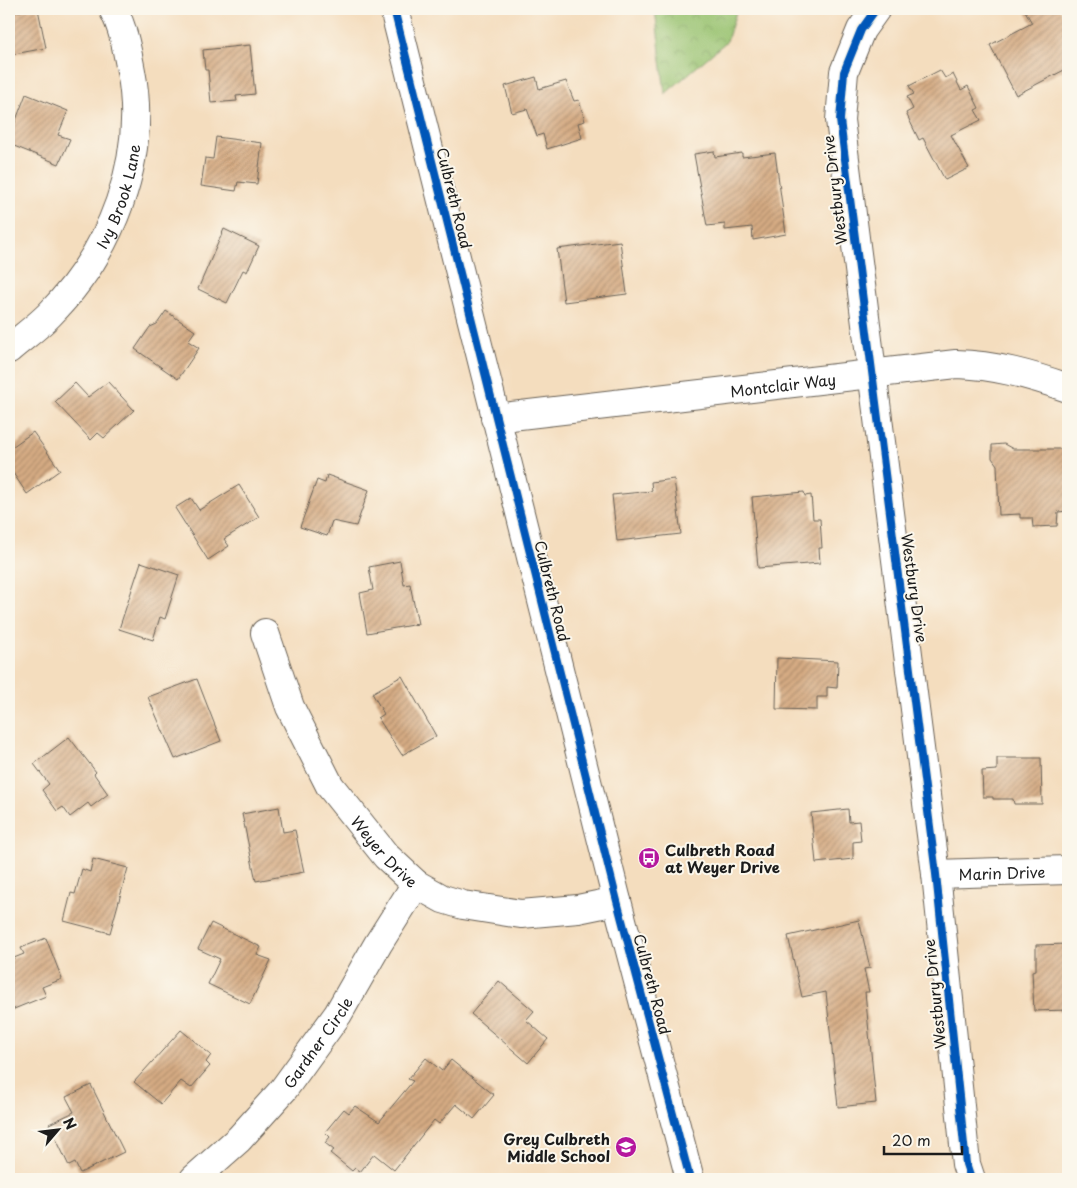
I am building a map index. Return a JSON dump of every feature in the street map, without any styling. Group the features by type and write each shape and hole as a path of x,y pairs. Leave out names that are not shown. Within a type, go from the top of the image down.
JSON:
{"street":[{"name":"Ivy Brook Lane","path":"9,349 49,315 81,278 110,231 124,188 134,141 136,98 121,28 113,9"},
{"name":"Culbreth Road","path":"394,9 617,901 690,1179"},
{"name":"Westbury Drive","path":"876,9 861,30 844,72 840,120 936,874 966,1164 972,1179"},
{"name":"Montclair Way","path":"495,418 872,374 972,365 993,367 1038,377 1068,388"},
{"name":"Weyer Drive","path":"265,633 290,707 330,786 386,856 416,884 443,898 463,905 521,914 578,909 617,901"},
{"name":"Marin Drive","path":"936,874 1068,870"},
{"name":"Gardner Circle","path":"194,1179 239,1139 283,1090 338,1014 378,944 416,884"}],"green space":[{"path":"655,9 737,9 727,41 665,94"}],"building":[{"path":"38,9 46,48 9,55 9,13"},
{"path":"1024,9 1060,9 1068,25 1068,68 1016,95 990,45 1032,23"},
{"path":"250,45 255,94 236,96 237,101 211,103 208,70 205,70 203,50"},
{"path":"940,70 945,78 953,74 961,90 968,86 979,108 975,110 981,120 951,135 969,168 945,180 923,138 919,140 906,113 913,109 907,97 914,94 909,86"},
{"path":"536,77 539,89 566,81 574,101 579,100 585,121 578,123 582,138 547,149 543,134 537,136 527,109 512,113 505,86"},
{"path":"26,94 68,111 58,135 70,139 59,164 9,144 9,138"},
{"path":"216,137 262,143 257,184 238,182 236,191 201,186 205,158 213,159"},
{"path":"714,151 715,157 742,153 742,157 775,153 786,234 753,240 752,227 725,230 725,224 707,226 694,154"},
{"path":"224,229 259,246 247,272 243,270 227,303 198,289"},
{"path":"620,241 627,294 564,302 557,249"},
{"path":"166,311 195,331 188,341 199,348 178,379 135,349 150,327 157,324"},
{"path":"108,382 134,410 104,438 98,433 91,440 55,402 75,383 88,397"},
{"path":"33,432 60,470 27,494 9,467 9,449"},
{"path":"1004,444 1013,449 1067,449 1068,511 1058,512 1057,526 1033,527 1032,518 1020,518 1020,514 999,515 997,465 992,458 992,445"},
{"path":"327,475 369,490 356,526 332,521 327,536 300,527 317,480 325,483"},
{"path":"674,479 681,534 617,541 612,495 652,491 651,482"},
{"path":"239,485 259,517 224,539 229,546 208,560 175,508 191,498 199,510"},
{"path":"804,492 805,496 811,495 813,519 820,519 822,548 819,548 820,563 758,568 752,497"},
{"path":"400,561 404,585 410,584 418,624 367,633 360,593 373,590 369,567"},
{"path":"141,562 179,575 165,619 160,617 153,640 119,629"},
{"path":"777,658 838,661 837,688 827,687 827,697 817,697 817,710 776,709"},
{"path":"402,676 436,736 402,755 378,718 384,714 372,693"},
{"path":"197,679 221,741 175,759 148,697"},
{"path":"69,737 96,772 94,774 108,794 91,807 88,803 70,817 63,807 57,811 42,790 49,784 34,764"},
{"path":"997,758 1041,758 1042,804 1014,804 1013,799 983,797 982,771 997,770"},
{"path":"279,807 283,832 295,830 304,872 256,881 242,814"},
{"path":"848,809 849,822 859,821 861,841 853,842 853,859 816,863 811,813"},
{"path":"93,859 128,868 110,933 64,921 71,893 75,894 82,869 90,872"},
{"path":"859,920 870,968 864,969 869,992 865,992 876,1103 838,1107 826,992 802,997 788,936"},
{"path":"211,923 261,947 257,955 271,960 250,1004 208,984 220,959 198,949"},
{"path":"46,938 62,979 42,987 46,996 9,1011 9,960 24,954 21,948"},
{"path":"1068,944 1068,1010 1034,1011 1032,971 1036,970 1036,945"},
{"path":"499,981 534,1011 526,1020 548,1039 528,1063 471,1014"},
{"path":"181,1030 211,1055 206,1062 210,1066 191,1088 181,1081 161,1104 134,1082"},
{"path":"426,1058 442,1071 451,1060 494,1095 474,1119 456,1104 439,1124 434,1120 394,1170 374,1154 360,1172 355,1168 352,1171 330,1153 334,1150 325,1143 330,1137 325,1132 344,1109 349,1113 355,1106 379,1122 413,1081 408,1079"},
{"path":"91,1085 124,1152 80,1173 75,1163 69,1166 49,1124 74,1112 66,1097"}],"cycle path":[{"path":"394,9 617,901 690,1179"},
{"path":"876,9 861,30 844,72 840,120 936,874 966,1164 971,1179"}],"place":[{"name":"Culbreth Road at Weyer Drive","path":"649,858"},
{"name":"Grey Culbreth Middle School","path":"626,1147"}]}
